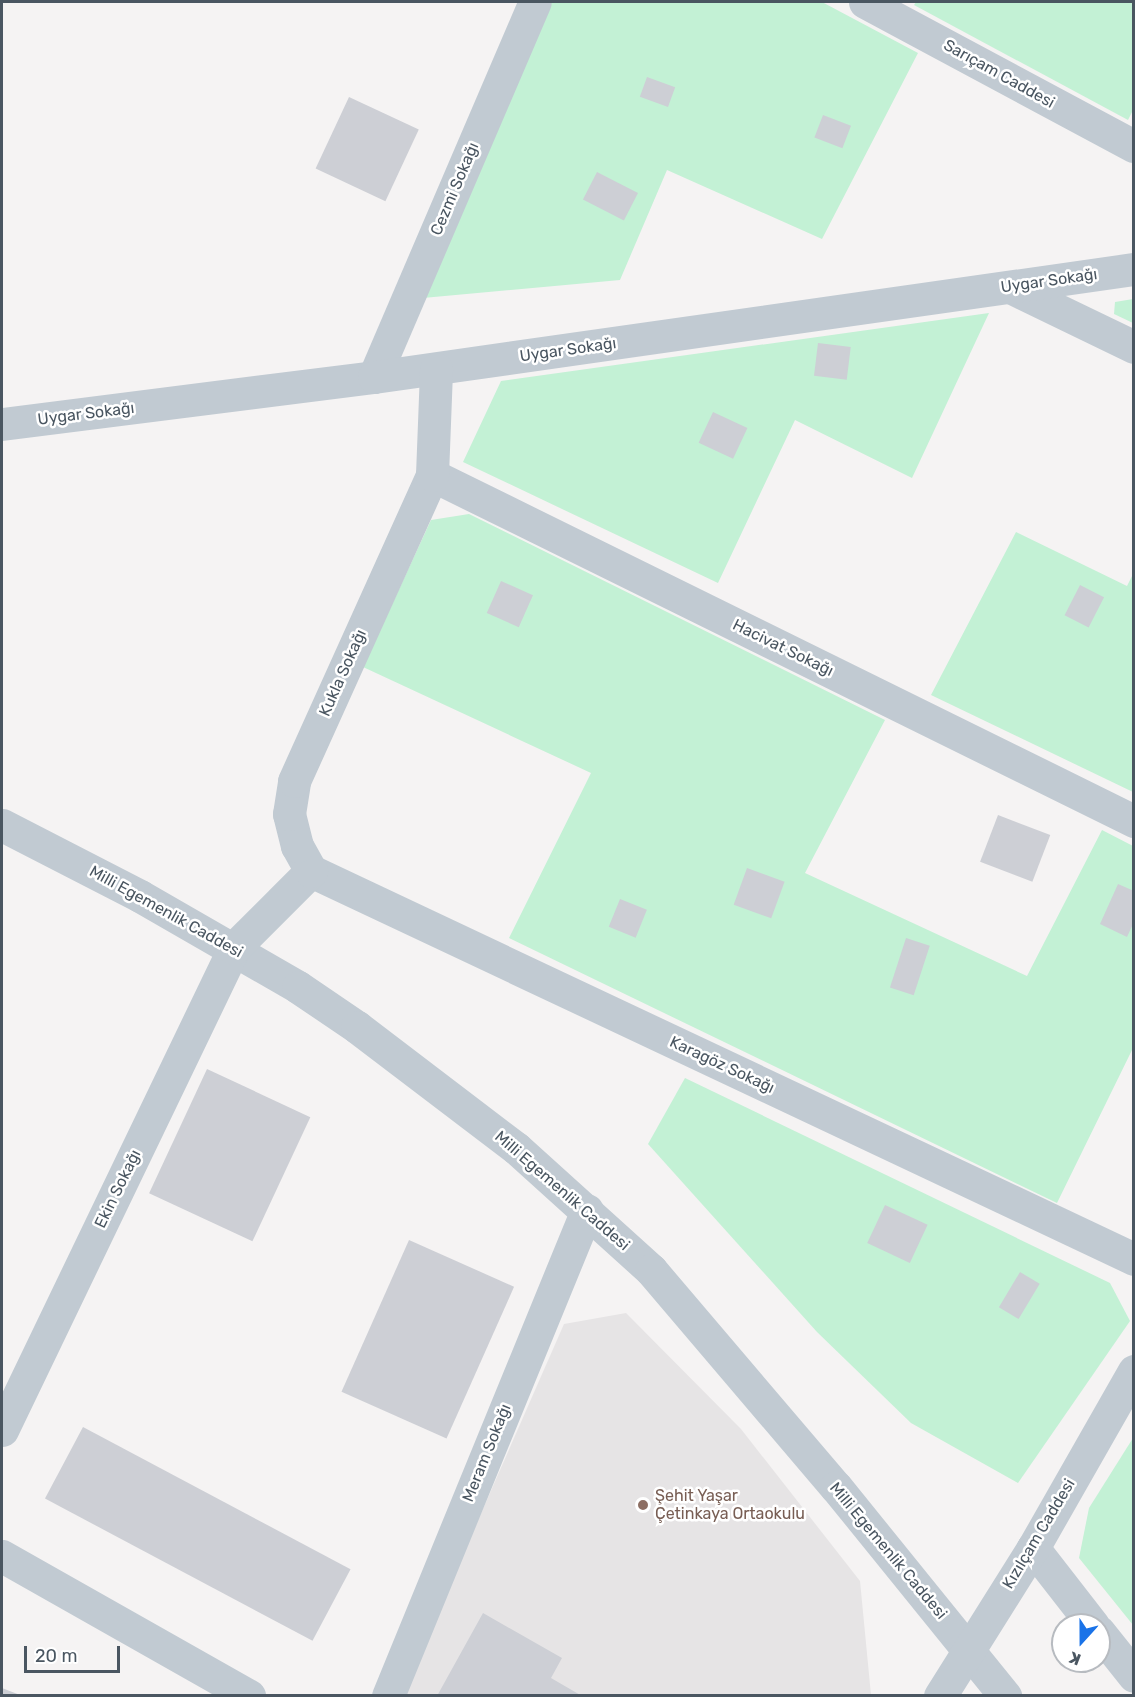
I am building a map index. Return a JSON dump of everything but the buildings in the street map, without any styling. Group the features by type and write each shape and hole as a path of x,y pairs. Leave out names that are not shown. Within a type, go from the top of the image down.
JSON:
{"street":[{"name":"Cezmi Sokağı","path":"374,377 535,2"},
{"name":"Sarıçam Caddesi","path":"865,2 1134,146"},
{"name":"Uygar Sokağı","path":"2,424 436,369 1134,269"},
{"path":"1010,287 1134,347"},
{"name":"Kukla Sokağı","path":"311,871 297,846 290,814 294,781 432,475 436,369"},
{"name":"Hacivat Sokağı","path":"432,475 1134,821"},
{"name":"Milli Egemenlik Caddesi","path":"2,825 234,948 298,987 395,1055 516,1148 651,1270 1005,1695"},
{"path":"234,948 311,871"},
{"name":"Karagöz Sokağı","path":"311,871 1134,1258"},
{"name":"Ekin Sokağı","path":"2,1430 234,948"},
{"name":"Meram Sokağı","path":"388,1695 587,1210"},
{"name":"Kızılçam Caddesi","path":"940,1695 1033,1548 1134,1371"},
{"path":"1033,1548 1084,1613"},
{"path":"2,1556 249,1695"},
{"path":"1111,1647 1134,1676"},
{"path":"968,1648 976,1695"}],"shaded area":[{"name":"Şehit Yaşar Çetinkaya Ortaokulu","path":"626,1313 741,1429 860,1581 871,1695 401,1696 564,1324"}],"green space":[{"path":"549,2 822,2 918,53 822,239 667,170 620,280 423,298"},
{"path":"916,2 1133,2 1134,108 1128,120 914,5"},
{"path":"1133,299 1133,323 1114,314 1115,302"},
{"path":"989,313 912,478 795,420 718,583 463,462 501,381"},
{"path":"469,514 885,720 805,873 1027,976 1102,830 1133,846 1133,1048 1057,1203 509,938 591,773 363,667 431,520"},
{"path":"1016,532 1127,586 1133,574 1133,792 931,695"},
{"path":"685,1078 1110,1283 1130,1321 1018,1483 911,1423 817,1332 648,1144"},
{"path":"1133,1438 1133,1625 1079,1558 1089,1508"}],"place":[{"name":"Şehit Yaşar Çetinkaya Ortaokulu","path":"643,1505"}]}
